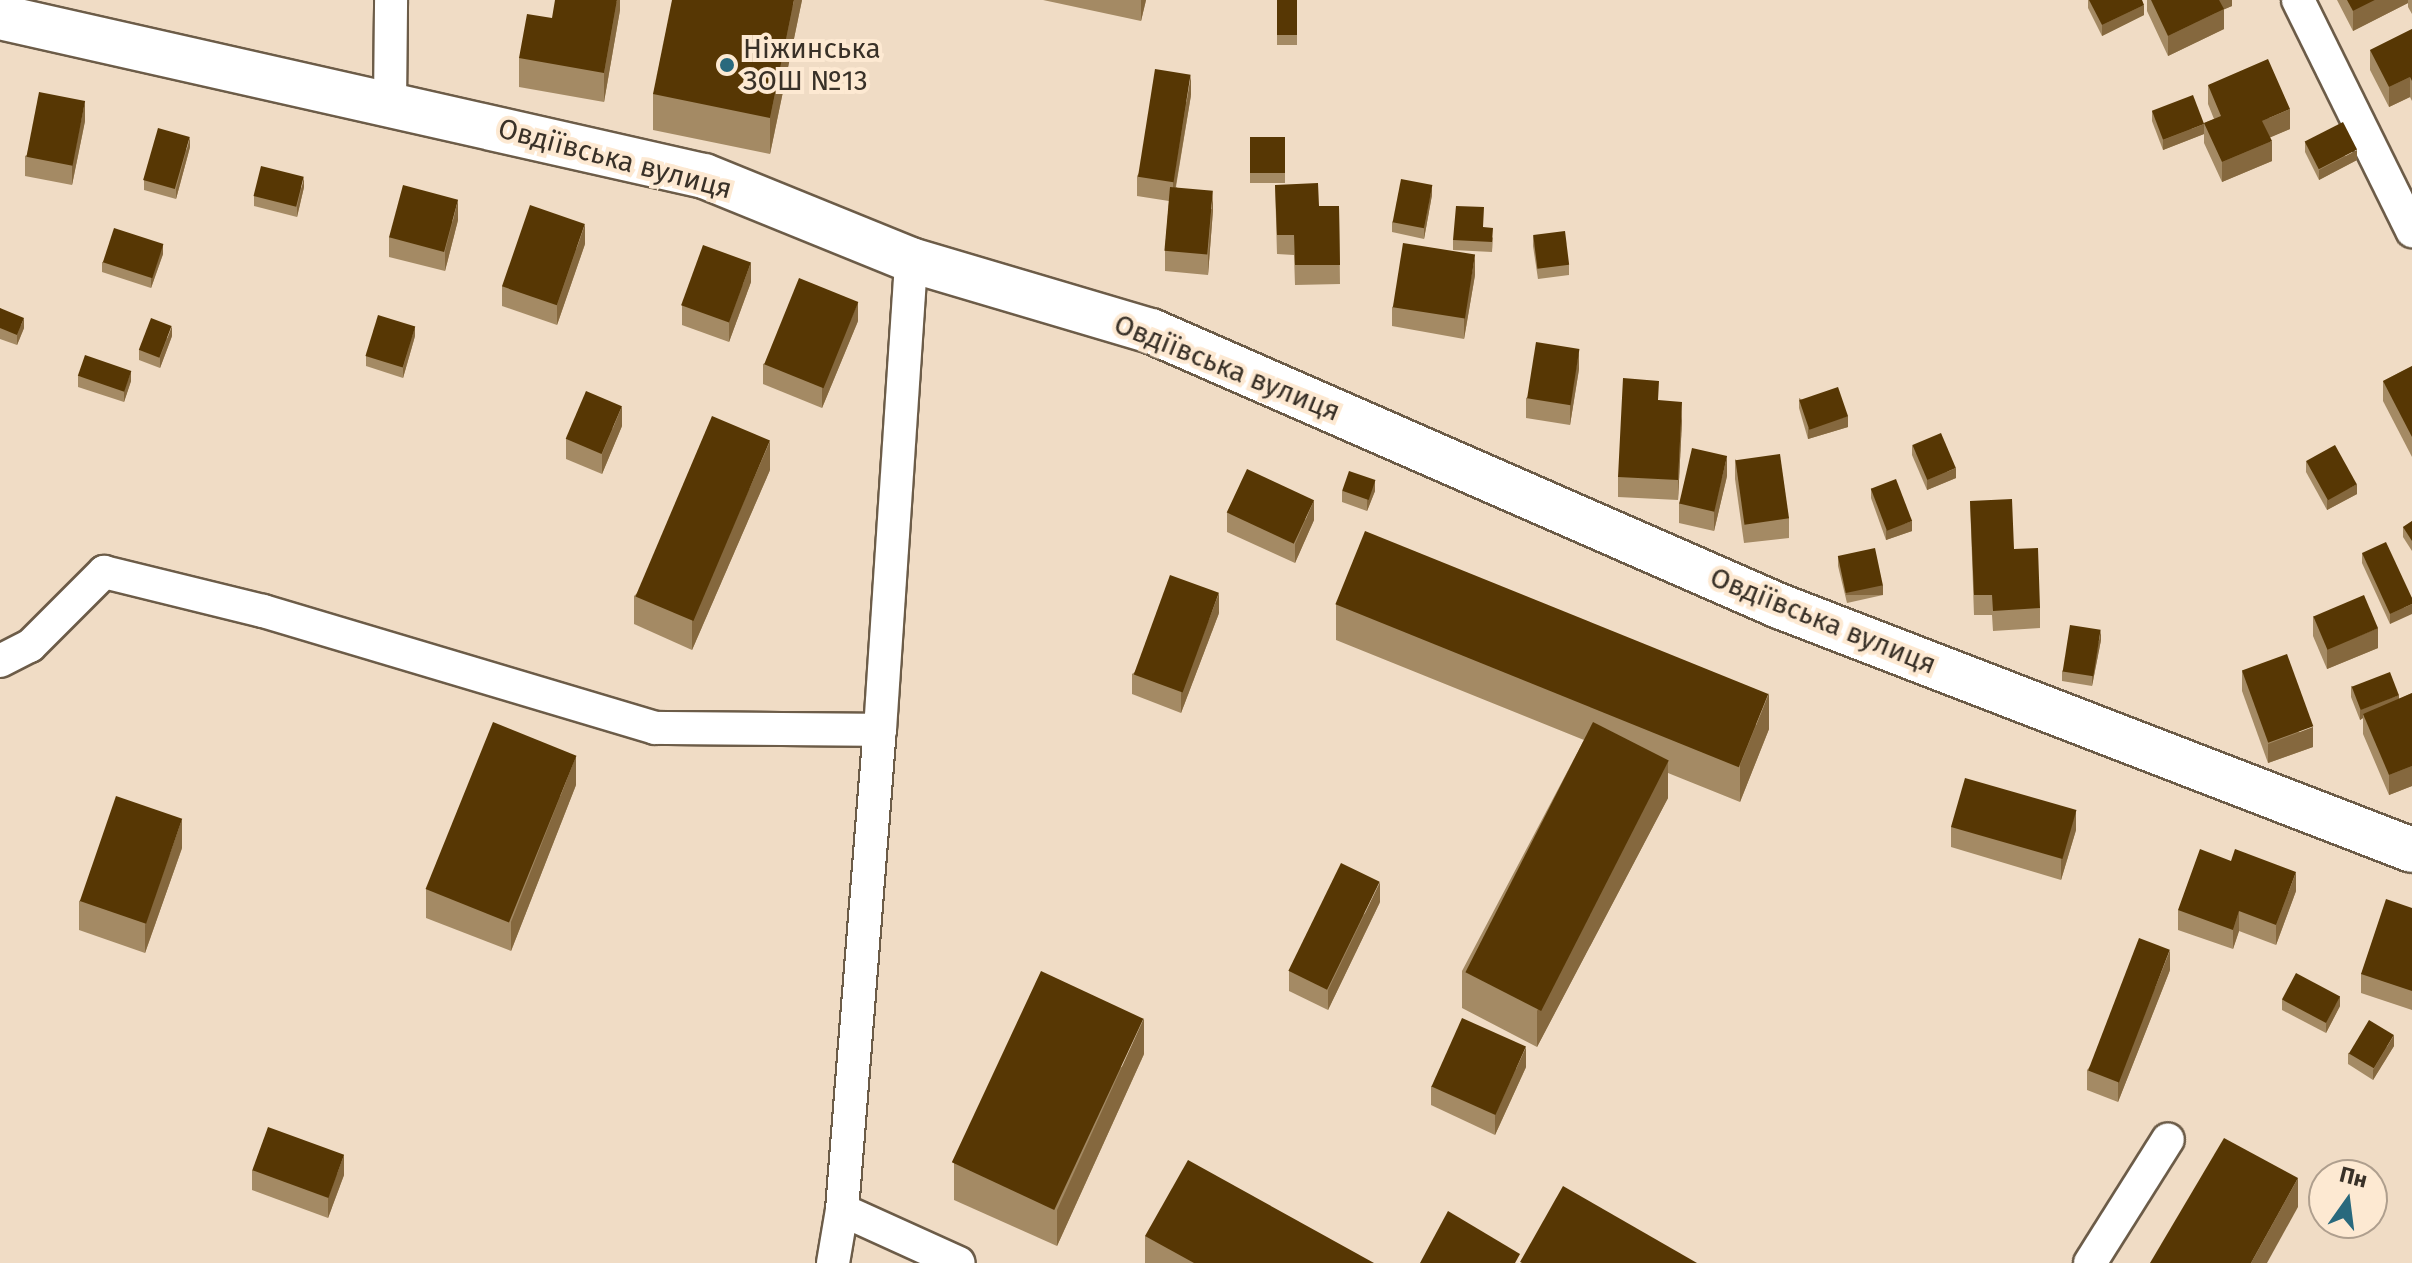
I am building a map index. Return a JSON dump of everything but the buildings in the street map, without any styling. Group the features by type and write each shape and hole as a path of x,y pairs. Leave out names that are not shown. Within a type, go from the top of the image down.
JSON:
{"main road":[{"name":"Овдіївська вулиця","path":"0,17 704,176 911,260 1151,331 1779,606 2412,850"}],"street":[{"path":"390,103 391,0"},
{"path":"2298,0 2412,231"},
{"path":"833,1263 842,1210 880,730 911,260"},
{"path":"0,661 30,646 104,572 263,611 655,728 880,730"},
{"path":"2090,1263 2168,1139"},
{"path":"842,1210 959,1263"}],"place":[{"name":"Ніжинська ЗОШ №13","path":"727,65"}]}
